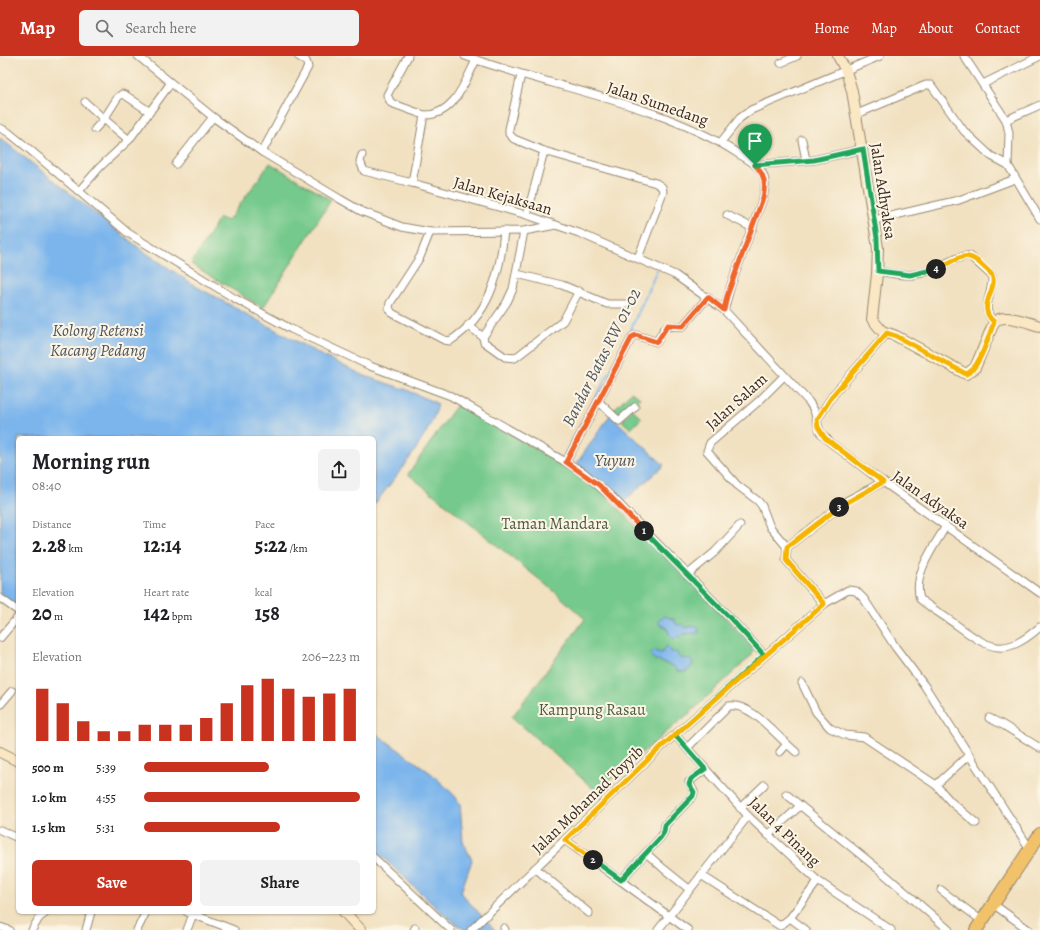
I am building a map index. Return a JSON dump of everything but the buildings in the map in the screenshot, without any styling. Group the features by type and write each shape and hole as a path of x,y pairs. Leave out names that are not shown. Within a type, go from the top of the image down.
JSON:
{"main road":[{"path":"979,925 1040,834"}],"street":[{"path":"262,152 308,68 306,61 298,56"},
{"path":"408,56 387,95 388,100 391,103 424,115 433,115 451,105 476,60"},
{"name":"Jalan Sumedang","path":"465,56 521,75 604,98 688,125 721,142 755,165 764,177 765,188 753,228 729,290 724,310"},
{"path":"781,63 797,56"},
{"name":"Jalan Adhyaksa","path":"838,56 846,71 856,114 863,149 878,248 878,271 872,319 884,332"},
{"path":"721,142 740,118 751,110 880,56"},
{"path":"983,84 1040,56"},
{"path":"141,57 170,84 262,152 361,210 402,228 430,232 524,231 557,225"},
{"path":"967,57 1006,120 1009,134 1008,165 1015,180 1039,215"},
{"path":"521,75 508,130 509,134 514,139 544,151 656,183 662,187 663,192 638,258"},
{"path":"80,191 100,167 129,140 170,84"},
{"path":"856,114 926,85 932,85 964,131 991,156 1008,165"},
{"path":"95,130 122,94 150,112"},
{"path":"85,102 129,140"},
{"path":"1006,120 1040,105"},
{"path":"412,183 424,115"},
{"path":"176,164 214,117"},
{"path":"0,128 13,136 128,233 176,264 291,329 370,366 451,396 582,472 609,495 731,619 764,655"},
{"path":"802,140 806,160"},
{"path":"755,165 806,160 863,149"},
{"path":"527,215 544,151"},
{"name":"Jalan Kejaksaan","path":"362,155 360,161 364,171 527,215 557,225 638,258 675,274 724,310"},
{"path":"874,220 959,200 1015,180"},
{"path":"727,215 753,228"},
{"path":"430,232 420,257 390,303 390,308 392,313 444,340 450,341 468,325 491,294 498,271 504,231"},
{"path":"483,338 507,302 517,274 524,231"},
{"path":"878,271 902,275 918,274 961,257 970,256 992,276 992,286 986,307 988,315 994,322"},
{"path":"517,274 544,279 579,291 607,304 626,304"},
{"path":"468,325 483,338 484,342 505,357 515,358 563,321 579,291"},
{"path":"566,462 632,337 636,335 657,342 664,328 668,325 683,326 708,297"},
{"path":"724,310 809,402 817,420"},
{"path":"817,420 833,395 884,332 896,336 966,374 975,368 994,322 1000,318 1040,326"},
{"name":"Jalan Salam","path":"784,376 759,401 710,443 707,449 709,455 737,485 749,493 762,506 770,527 787,547"},
{"path":"598,401 619,421 635,407"},
{"name":"Jalan Adyaksa","path":"817,420 818,427 825,438 883,482 1040,593"},
{"path":"824,604 786,560 787,547 848,500 883,482"},
{"path":"687,575 715,552 740,525"},
{"path":"946,526 920,576 918,592 920,599 979,641 991,647 1007,647 1032,634 1040,627"},
{"name":"Jalan Mohamad Toyyib","path":"471,930 675,735 764,655 824,604 848,590 856,591 943,712 1030,850"},
{"path":"0,598 16,610"},
{"path":"0,638 16,619"},
{"path":"802,683 816,712 830,728 839,733 864,737 936,785 951,802 976,823"},
{"path":"0,705 12,691"},
{"path":"687,748 729,706 734,705 739,706 758,717 796,752"},
{"path":"989,718 1040,748"},
{"name":"Jalan 4 Pinang","path":"675,735 740,808 818,881 891,930"},
{"path":"780,752 787,744"},
{"path":"0,752 16,760"},
{"path":"936,785 969,755"},
{"path":"621,880 664,833 665,825 693,796 694,792 689,782 705,769"},
{"path":"740,808 764,785"},
{"path":"786,794 882,872 949,930"},
{"path":"768,835 800,806"},
{"path":"658,930 748,816"},
{"path":"0,830 16,837"},
{"path":"565,840 688,930"},
{"path":"646,853 664,870 690,889"},
{"path":"376,860 452,930"},
{"path":"535,868 589,913"},
{"path":"701,874 777,926 783,926 818,881"},
{"path":"941,890 979,925"},
{"path":"993,904 1029,930"},
{"path":"32,930 39,918 44,914"},
{"path":"86,930 90,914"},
{"path":"138,930 143,914"},
{"path":"187,930 190,914"},
{"path":"193,914 234,930"},
{"path":"346,914 362,930"},
{"path":"790,918 806,930"},
{"path":"0,927 9,930"}],"green space":[{"path":"270,163 331,200 263,308 191,264 219,218 228,221"},
{"path":"631,392 640,398 619,419 611,412"},
{"name":"Taman Mandara","path":"456,406 498,427 554,459 572,470 606,496 750,643 753,650 752,655 692,711 596,791 512,717 585,619 555,592 408,474"},
{"path":"632,409 642,418 631,429 622,421"}],"water":[{"name":"Kolong Retensi Kacang Pedang","path":"0,138 143,251 197,287 325,357 365,376 407,390 438,404 428,430 420,443 376,502 376,436 16,436 16,606 0,595"},
{"name":"Yuyun","path":"610,415 664,465 622,503 575,466"},
{"path":"665,616 674,619 677,625 683,624 686,628 690,626 698,627 699,633 684,634 682,637 679,636 675,639 671,638 666,627 659,624 659,619"},
{"path":"668,646 670,652 676,652 680,658 690,659 693,663 689,670 685,672 677,671 675,667 655,660 650,655 654,651 662,653 665,647"},
{"path":"376,733 432,774 455,796 460,804 463,842 472,860 461,892 495,930 465,930 442,913 376,851"}],"waterway":[{"name":"Bandar Batas RW 01-02","path":"622,349 657,270"},
{"name":"Bandar Batas RW 01-02","path":"564,456 614,364"}],"route":[{"path":"755,165 764,177 765,188 763,198 760,210 727,296 724,310 708,297 683,326 668,325 664,328 657,342 636,335 632,337 624,349 566,462 599,485 614,499 764,655 757,661 726,688 675,735 705,769 689,782 690,787 694,791 693,796 664,826 664,832 660,838 621,880 565,840 660,748 726,688 824,604 786,560 787,547 793,544 848,500 883,482 830,443 820,432 817,420 825,406 887,333 906,341 961,373 966,374 970,373 975,368 994,322 990,319 986,307 993,278 991,274 973,257 967,255 930,271 918,274 902,275 878,271 877,238 863,149 814,160 755,165"}],"park label":[{"name":"Kampung Rasau","path":"592,709"}]}
